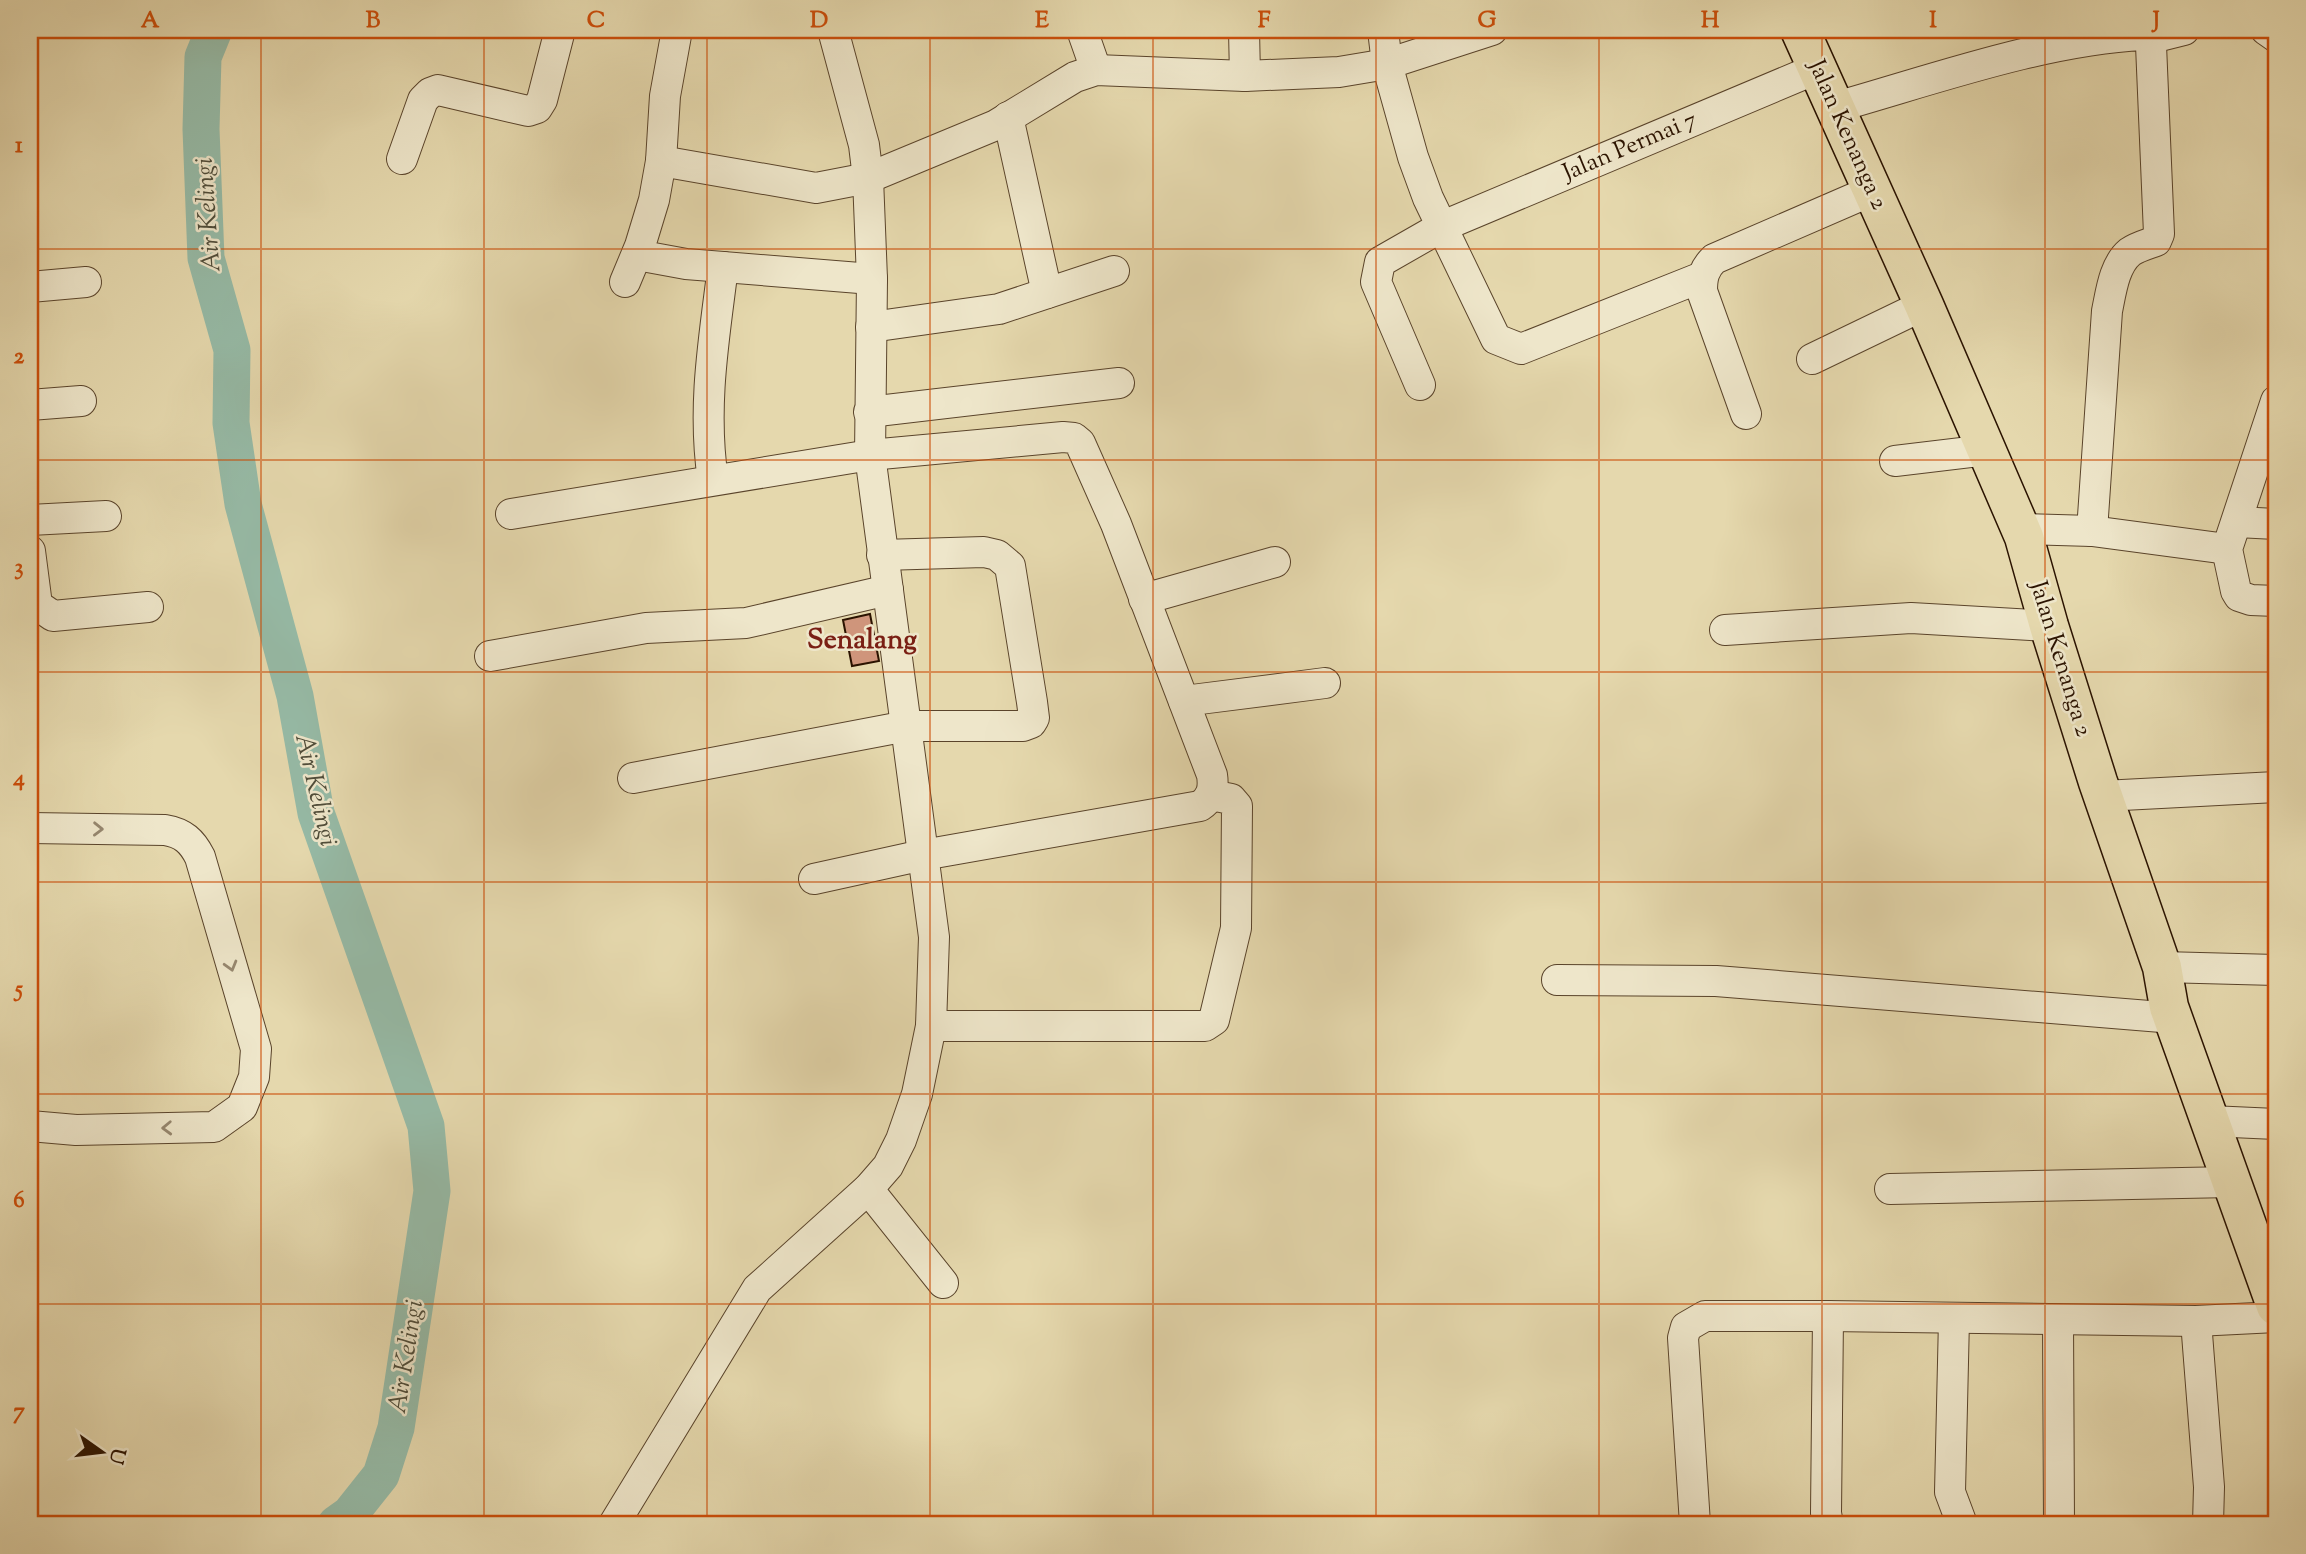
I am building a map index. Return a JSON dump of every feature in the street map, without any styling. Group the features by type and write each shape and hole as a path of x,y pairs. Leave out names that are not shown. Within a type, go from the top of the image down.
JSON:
{"main road":[{"name":"Jalan Kenanga 2","path":"1800,30 2021,529 2103,796 2162,967 2169,1007 2232,1182 2270,1270 2276,1306"}],"street":[{"path":"402,159 423,100 430,93 438,90 528,111 537,108 542,100 560,30"},
{"path":"625,282 654,200 661,161 665,96 677,30"},
{"path":"614,1524 757,1289 868,1189 888,1166 901,1140 917,1094 931,1026 934,937 870,455 872,279 868,178 864,145 834,30"},
{"path":"1082,30 1096,70"},
{"path":"1244,30 1245,76"},
{"path":"1383,30 1387,64 1428,198 1496,340 1521,349 1702,277"},
{"path":"661,161 816,188 868,178 996,125 1075,77 1096,70 1245,76 1339,72 1387,64 1492,30"},
{"path":"2148,39 2184,30"},
{"path":"2266,30 2276,37"},
{"path":"1836,107 2030,52 2112,37 2143,35 2148,39 2151,45 2154,93 2159,233 2157,241 2129,253 2119,265 2111,293 2107,311 2092,531"},
{"name":"Jalan Permai 7","path":"1420,386 1376,282 1380,262 1443,226 1816,68"},
{"path":"1008,117 1047,293"},
{"path":"1746,414 1702,291 1702,277 1706,267 1714,259 1871,191"},
{"path":"636,255 686,264 872,279"},
{"path":"713,480 708,447 708,391 723,267"},
{"path":"872,327 989,311 1114,271"},
{"path":"30,287 86,282"},
{"path":"1812,359 1924,305"},
{"path":"869,412 1119,383"},
{"path":"30,405 81,401"},
{"path":"2276,401 2232,536 2236,591 2239,596 2251,600 2276,600"},
{"path":"511,514 870,455 1063,437 1073,438 1080,443 1212,775 1214,785 1211,795 1200,806 923,855 814,879"},
{"path":"1895,461 1987,450"},
{"path":"30,520 106,516"},
{"path":"2021,529 2232,536 2276,524"},
{"path":"30,551 37,605 53,616 148,607"},
{"path":"633,778 907,726 1023,726 1031,723 1034,718 1032,702 1010,566 997,555 984,552 882,555"},
{"path":"1144,599 1275,562"},
{"path":"490,656 646,628 746,624 888,590"},
{"path":"1725,630 1911,618 2049,626"},
{"path":"1184,701 1325,683"},
{"path":"2103,796 2276,787"},
{"path":"931,1026 1205,1026 1214,1020 1236,928 1237,806 1231,799 1211,795"},
{"path":"30,828 165,830 186,837 200,858 256,1049 254,1077 242,1107 214,1127 76,1130 30,1126"},
{"path":"2162,967 2276,970"},
{"path":"1557,980 1716,981 2174,1018"},
{"path":"2210,1121 2276,1125"},
{"path":"1890,1189 2232,1182"},
{"path":"868,1189 943,1283"},
{"path":"1695,1524 1683,1338 1686,1327 1705,1316 2196,1321 2276,1317"},
{"path":"1828,1316 1828,1524"},
{"path":"1954,1319 1950,1492 1962,1524"},
{"path":"2058,1320 2059,1524"},
{"path":"2196,1321 2209,1487 2208,1524"}],"building":[{"path":"870,614 879,661 852,666 843,620"}],"waterway":[{"name":"Air Kelingi","path":"214,30 203,57 201,129 206,258 232,350 231,423 243,504 295,696 316,813 426,1126 432,1191 396,1428 381,1475 350,1514 336,1524"}],"district":[{"name":"Senalang","path":"862,641"}]}
